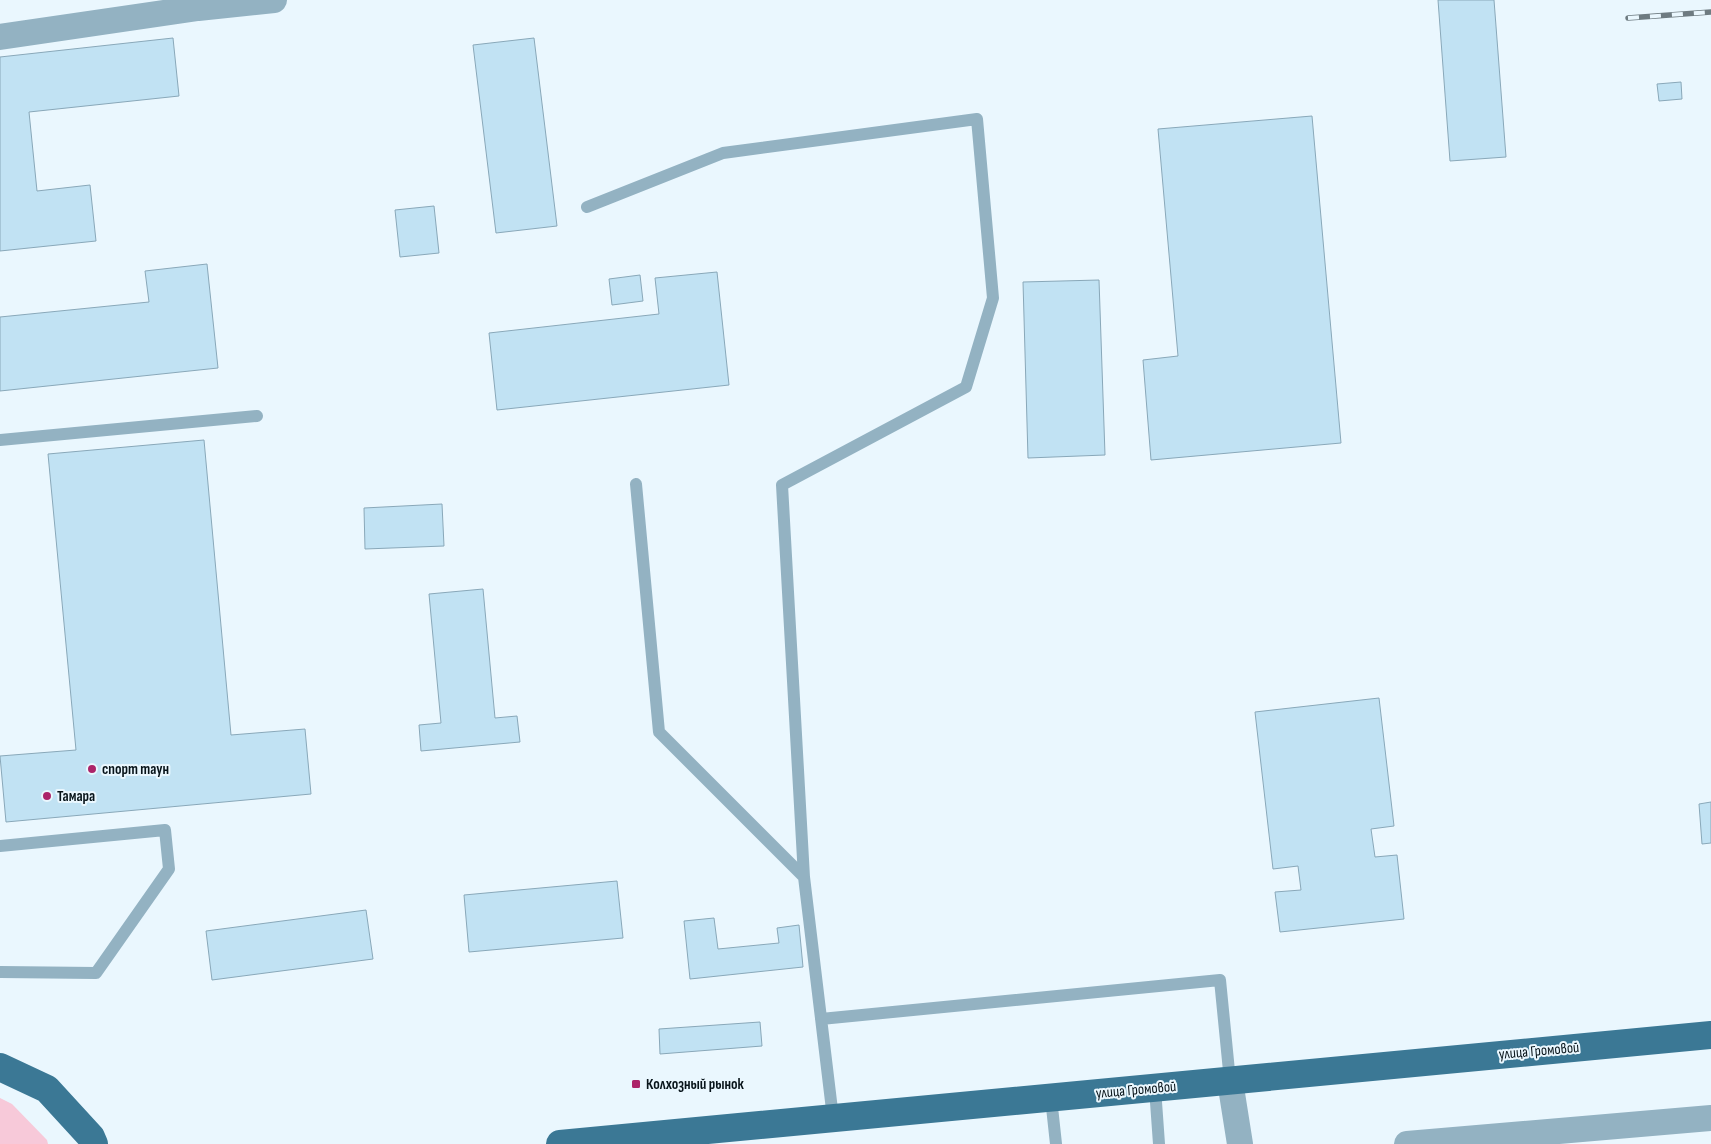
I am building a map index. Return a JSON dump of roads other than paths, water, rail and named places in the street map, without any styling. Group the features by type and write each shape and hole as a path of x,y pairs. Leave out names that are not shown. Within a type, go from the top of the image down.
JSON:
{"main road":[{"name":"улица Громовой","path":"560,1144 1711,1035"},
{"path":"0,1067 47,1090 91,1136 94,1144"}],"street":[{"path":"0,37 198,8 274,0"},
{"path":"1230,1081 1244,1144"},
{"path":"1407,1144 1711,1118"}],"lane":[{"path":"587,207 723,153 977,119 993,298 966,386 782,485 804,877 833,1118"},
{"path":"0,440 257,416"},
{"path":"636,484 660,732 804,877"},
{"path":"0,846 164,830 169,869 96,973 0,972"},
{"path":"821,1019 1220,980 1230,1081"},
{"path":"1155,1088 1159,1144"},
{"path":"1051,1098 1056,1144"}],"railway":[{"path":"1628,18 1711,12"}],"place":[{"name":"спорт таун","path":"92,769"},
{"name":"Тамара","path":"47,796"},
{"name":"Колхозный рынок","path":"636,1084"}]}
